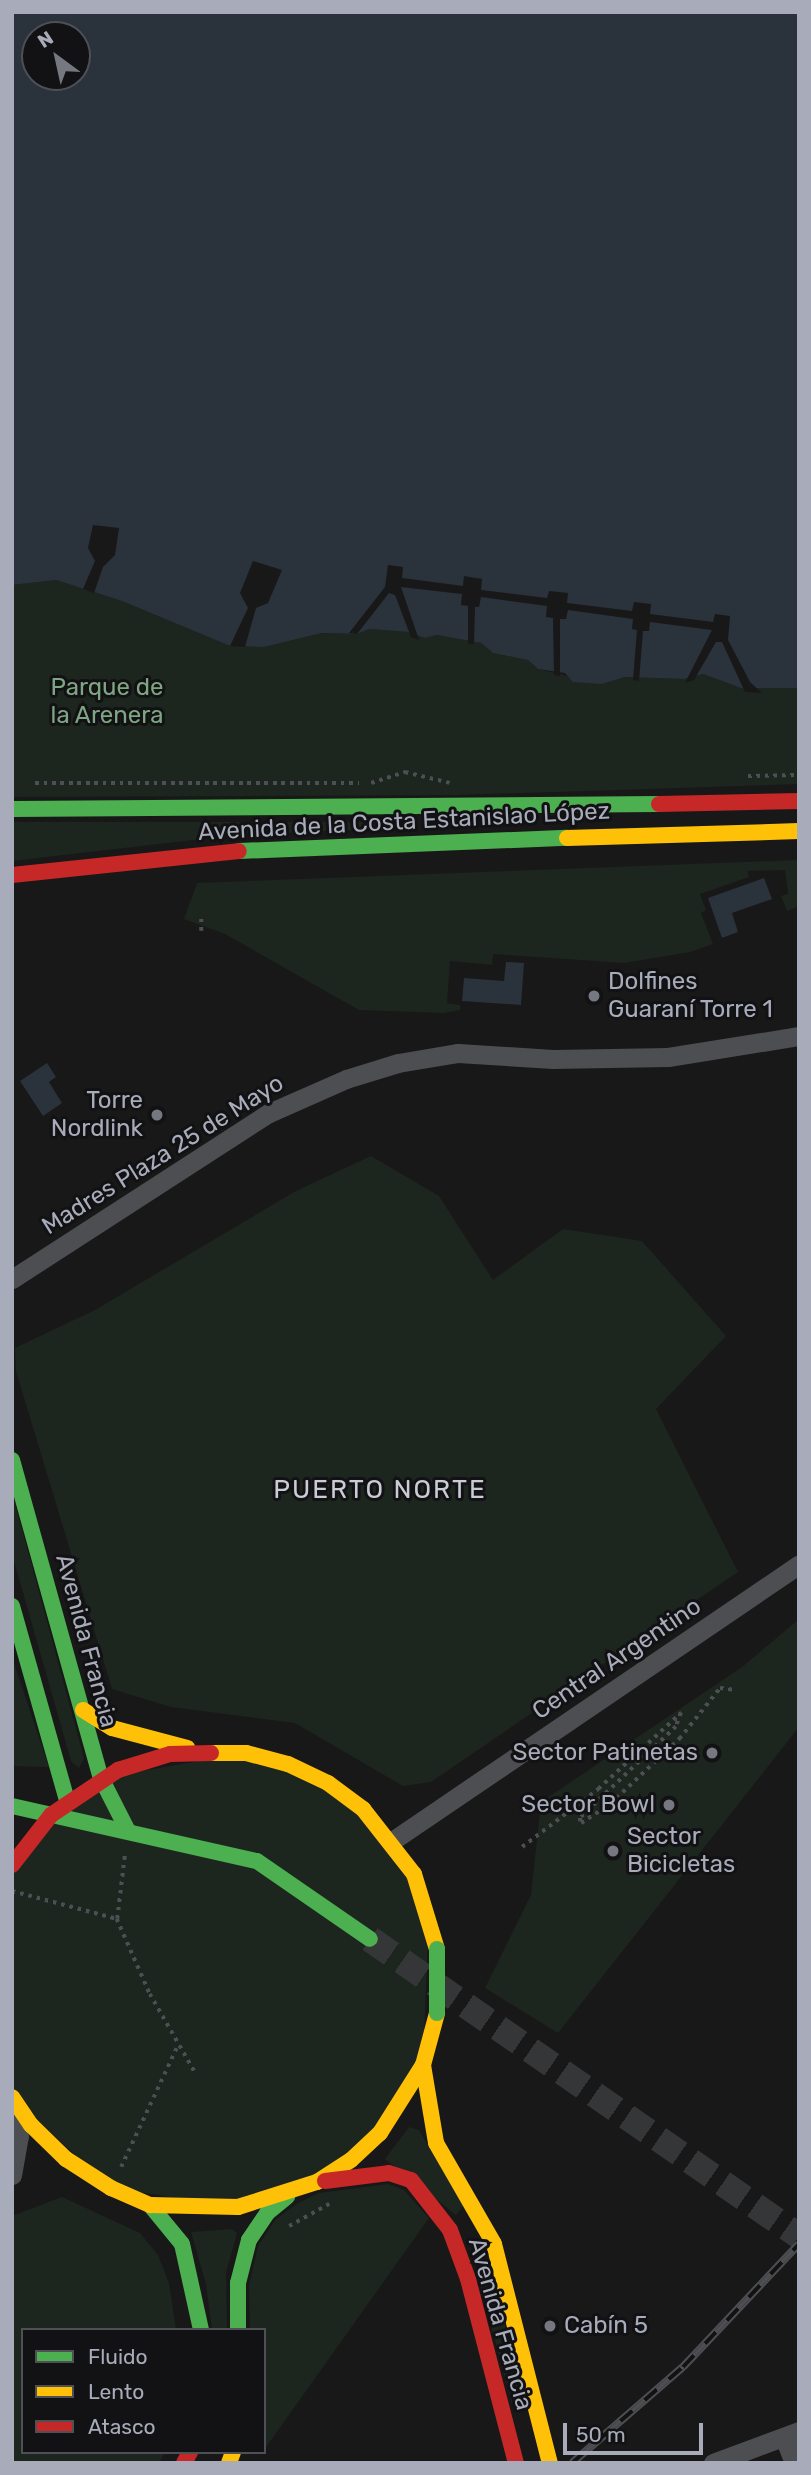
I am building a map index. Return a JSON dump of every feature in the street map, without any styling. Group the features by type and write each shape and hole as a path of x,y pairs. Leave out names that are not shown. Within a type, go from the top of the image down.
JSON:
{"main road":[{"name":"Avenida de la Costa Estanislao López","path":"12,808 432,808 799,801"},
{"name":"Avenida de la Costa Estanislao López","path":"12,875 273,847 799,831"},
{"name":"Avenida Francia","path":"12,1460 101,1779 128,1830"},
{"path":"12,1606 67,1801"},
{"path":"83,1710 137,1738 202,1751"},
{"path":"12,1865 51,1815 101,1779 170,1754 202,1751 246,1753 288,1764 328,1783 363,1809 393,1841 424,1898 437,1950 437,2012 423,2064 404,2101 380,2133 351,2160 317,2182 291,2194 238,2207 150,2205"},
{"path":"12,1806 257,1861 370,1939"},
{"name":"Avenida Francia","path":"423,2064 436,2143 495,2244 550,2463"},
{"path":"12,2097 31,2125 66,2159 150,2205 182,2244 201,2328"},
{"name":"Avenida Francia","path":"317,2182 389,2173 411,2180 426,2196 450,2230 468,2279 516,2463"},
{"path":"238,2328 238,2283 249,2240 267,2213 291,2194"}],"street":[{"name":"Madres Plaza 25 de Mayo","path":"12,1279 257,1120 346,1079 398,1063 458,1054 553,1059 668,1057 799,1036"},
{"name":"Central Argentino","path":"393,1841 799,1564"},
{"path":"12,2105 19,2137 12,2175"},
{"path":"713,2463 792,2434 794,2463"}],"path":[{"path":"23,784 372,783 405,772 458,785"},
{"path":"743,776 799,775"},
{"path":"201,919 201,931"},
{"path":"522,1847 598,1790 681,1713 676,1727 580,1818 581,1824 610,1804 679,1739 720,1688 736,1690"},
{"path":"128,1830 117,1919 178,2044 196,2074"},
{"path":"12,1891 117,1919"},
{"path":"121,2166 178,2044"},
{"path":"281,2232 338,2200"}],"green space":[{"name":"Parque de la Arenera","path":"56,580 122,601 230,646 264,647 322,633 357,634 369,629 408,632 425,638 437,635 481,643 493,653 528,660 538,669 602,684 625,677 684,679 703,674 741,688 799,688 799,784 458,795 12,797 12,585"},
{"path":"12,822 376,822 375,829 236,835 12,861"},
{"path":"799,860 799,906 787,911 781,896 788,894 785,870 747,871 749,877 700,894 706,910 701,913 713,944 690,952 624,963 493,954 492,965 450,961 447,1003 460,1005 460,1010 444,1013 359,1010 225,934 184,919 197,883"},
{"path":"371,1156 439,1196 493,1280 563,1229 642,1241 726,1336 656,1409 738,1572 431,1782 403,1786 295,1723 171,1707 112,1689 16,1371 15,1348 95,1310 296,1191"},
{"path":"12,1492 84,1758 79,1768 71,1761 12,1554"},
{"path":"799,1619 799,1727 558,2033 485,1988 531,1895 541,1802 742,1667"},
{"path":"12,1657 49,1767 12,1766"},
{"path":"246,1753 363,1809 429,1911 423,2065 351,2160 238,2207 111,2188 12,2097 12,1865 101,1778"},
{"path":"409,2127 419,2130 463,2206 456,2215 385,2159"},
{"path":"388,2184 404,2190 429,2218 266,2447 266,2328 250,2328 249,2285 258,2246 275,2220 298,2203 319,2193"},
{"path":"62,2197 140,2233 158,2255 169,2283 176,2328 21,2328 21,2454 164,2454 159,2463 12,2463 12,2216"},
{"path":"232,2229 237,2233 226,2273 227,2328 212,2328 206,2284 191,2232"},
{"path":"490,2257 520,2394 512,2404 477,2273"}],"shaded area":[{"path":"12,12 799,12 799,688 741,688 703,674 684,679 625,677 602,684 573,682 565,673 538,669 528,660 493,653 481,643 437,635 425,638 408,632 369,629 357,634 322,633 264,647 230,646 122,601 56,580 12,585"},
{"path":"764,878 772,899 732,913 738,932 722,938 708,898"},
{"path":"506,962 524,963 521,1005 462,1001 464,978 504,981"},
{"path":"47,1063 56,1077 49,1082 62,1103 43,1116 20,1081"}],"pier":[{"path":"93,525 119,528 115,555 103,567 94,593 83,589 95,561 88,548"},
{"path":"253,561 282,570 268,603 256,608 245,647 230,646 248,608 240,593"},
{"path":"388,565 403,567 402,578 463,586 464,576 482,579 481,590 547,598 549,591 568,593 567,603 632,611 634,602 651,604 650,614 713,622 715,614 730,616 728,640 750,682 762,693 745,692 722,642 716,642 694,680 685,683 712,630 650,622 649,631 643,631 639,681 633,680 637,630 632,629 633,619 568,610 566,619 560,619 560,676 554,675 553,618 546,617 547,606 481,597 479,607 475,607 474,644 468,644 468,606 461,605 462,594 401,587 419,640 411,637 395,595 389,593 357,634 349,633 385,587"}],"tunnel":[{"path":"370,1939 799,2236"}],"railway":[{"path":"572,2463 683,2367 799,2244"}],"traffic: fast":[{"path":"12,809 659,804"},
{"path":"239,851 567,838"},
{"path":"12,1460 101,1778 128,1831"},
{"path":"12,1606 67,1801"},
{"path":"12,1806 257,1861 370,1939"},
{"path":"437,1949 437,2013"},
{"path":"238,2328 238,2283 249,2240 267,2213 287,2197"},
{"path":"150,2205 182,2244 201,2328"}],"traffic: slow":[{"path":"567,838 799,831"},
{"path":"83,1710 112,1728 187,1748"},
{"path":"211,1753 246,1753 288,1764 328,1783 363,1809 414,1874 437,1949"},
{"path":"12,2097 31,2125 66,2159 111,2188 150,2205 238,2207 317,2182 351,2160 380,2133 423,2065 437,2013"},
{"path":"423,2065 436,2143 494,2244 550,2463"},
{"path":"229,2463 232,2454"}],"traffic: jam":[{"path":"659,804 799,801"},
{"path":"12,875 239,851"},
{"path":"12,1865 51,1815 118,1770 170,1754 211,1753"},
{"path":"325,2181 389,2173 411,2180 450,2230 468,2279 516,2463"},
{"path":"184,2463 189,2454"}],"place":[{"name":"Dolfines Guaraní Torre 1","path":"594,996"},
{"name":"Torre Nordlink","path":"157,1115"},
{"name":"Sector Patinetas","path":"712,1753"},
{"name":"Sector Bowl","path":"669,1805"},
{"name":"Sector Bicicletas","path":"613,1851"},
{"name":"Cabín 5","path":"550,2326"}],"district":[{"name":"PUERTO NORTE","path":"380,1490"}]}
